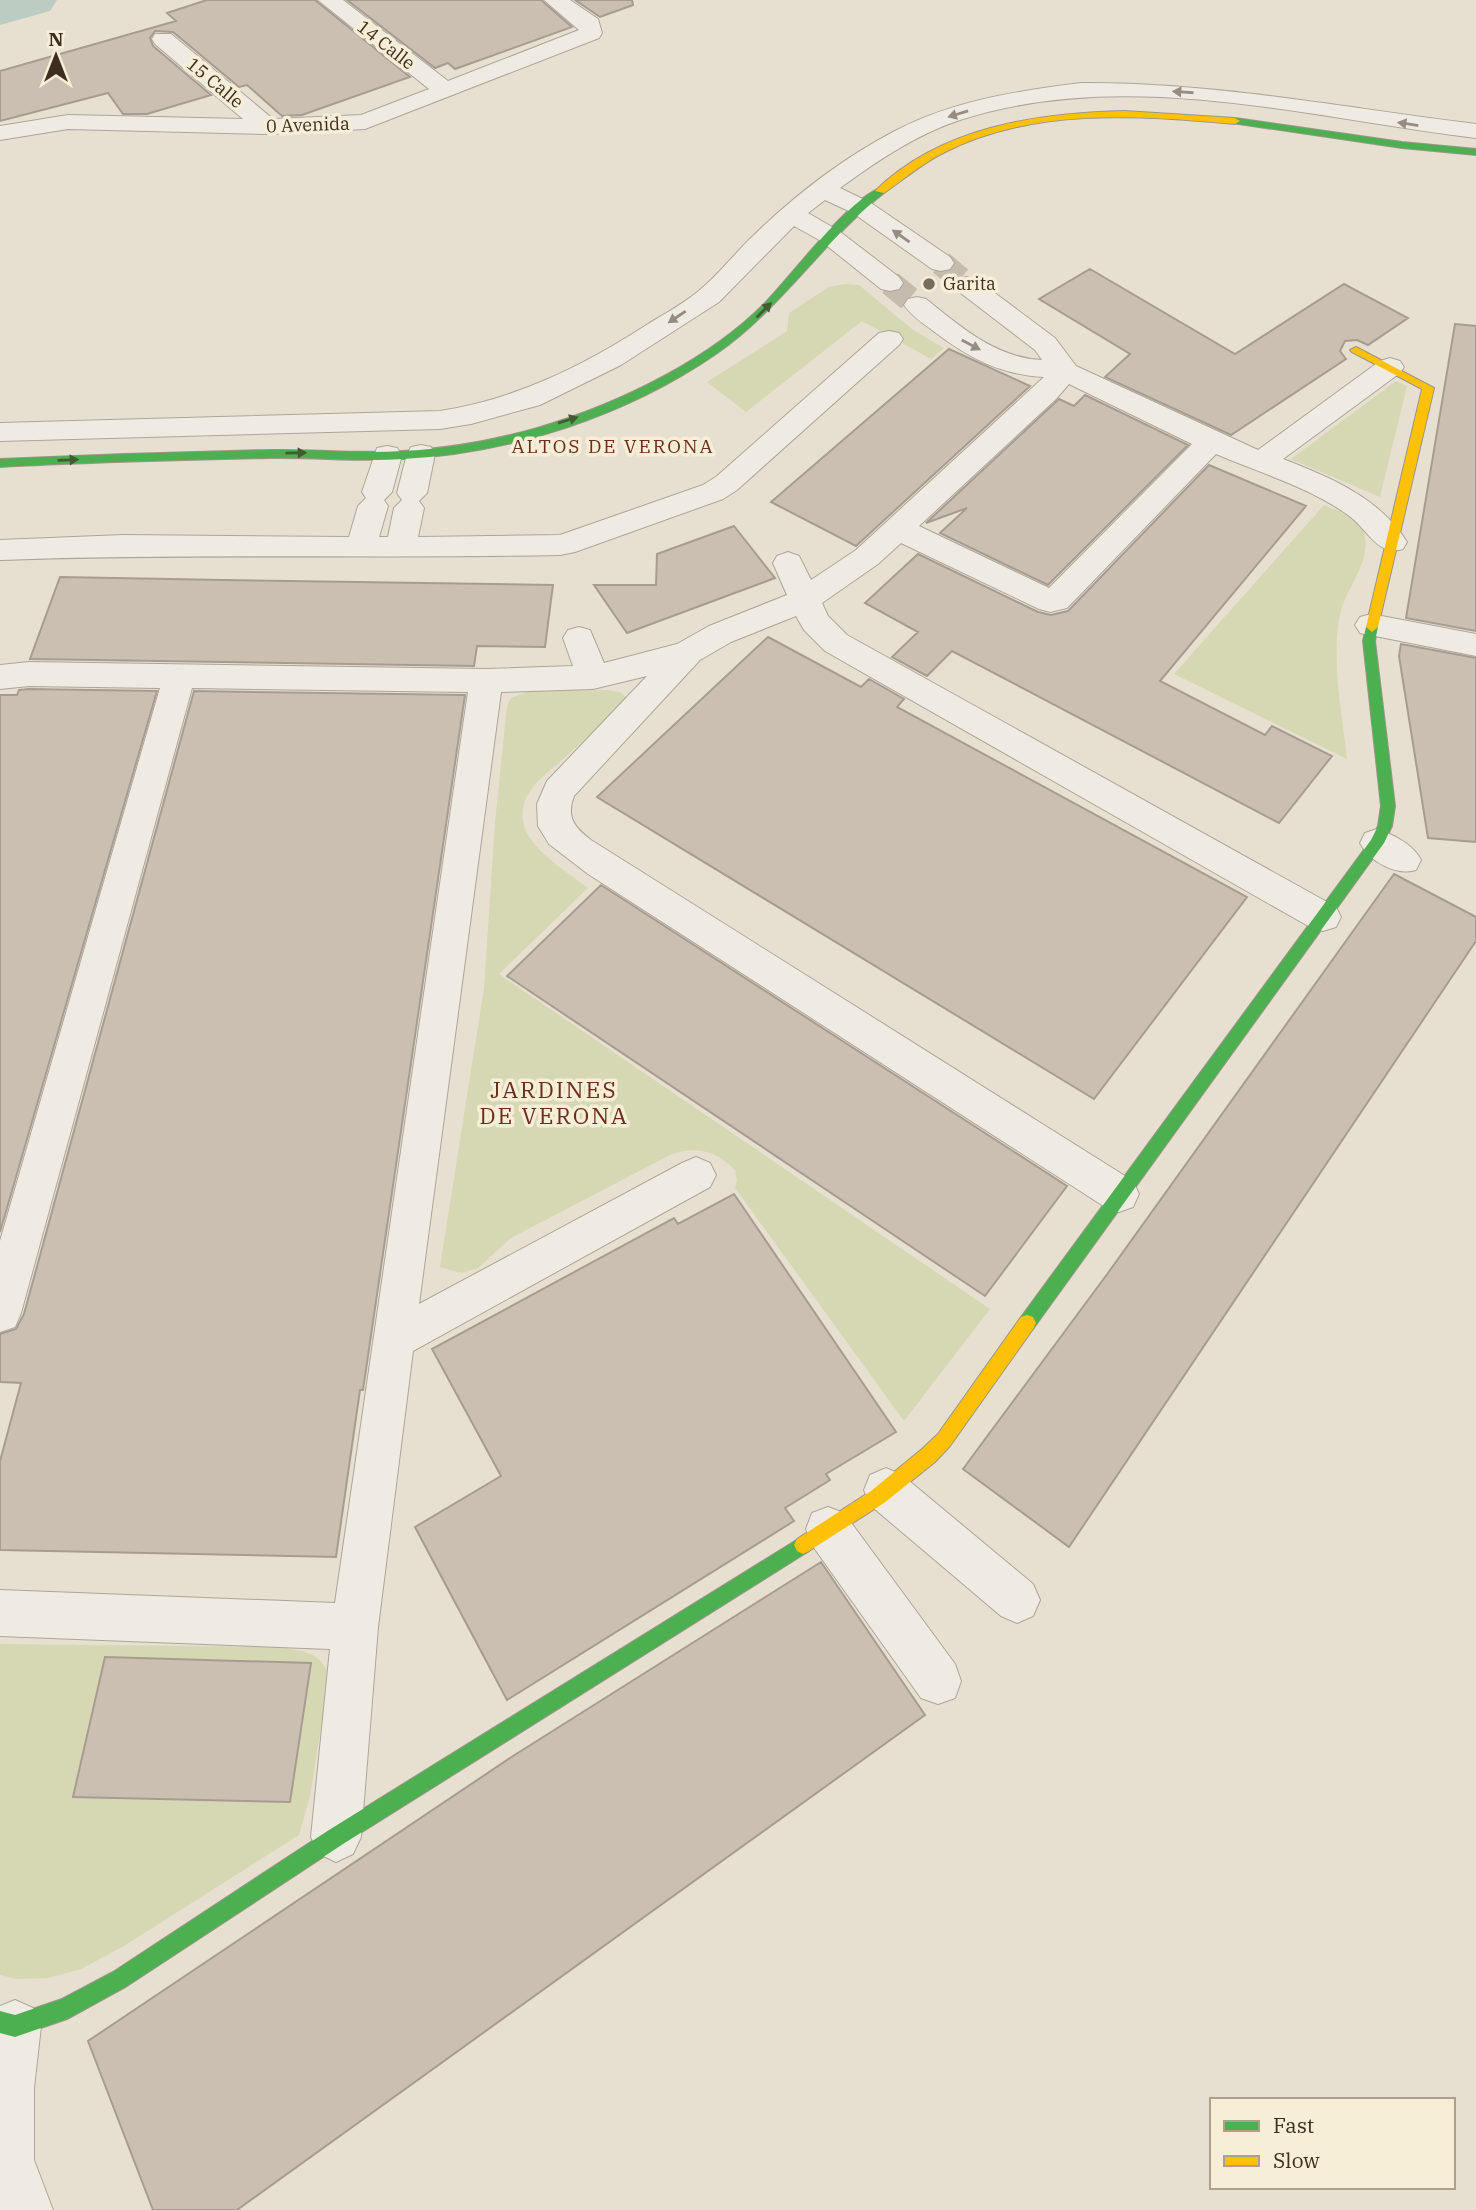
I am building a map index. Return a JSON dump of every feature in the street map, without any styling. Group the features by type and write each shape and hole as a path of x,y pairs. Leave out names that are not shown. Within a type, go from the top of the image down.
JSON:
{"street":[{"name":"14 Calle","path":"329,0 444,89"},
{"name":"0 Avenida","path":"0,133 68,122 267,127 365,122 591,33 590,24 555,0"},
{"name":"15 Calle","path":"163,39 267,127"},
{"path":"0,432 468,417 562,387 607,364 714,292 764,240 879,149 910,132 951,115 989,105 1060,92 1182,91 1420,126 1476,131"},
{"path":"0,463 300,453 403,455 494,440 598,411 653,386 747,326 764,311 830,236 896,178 962,143 1008,126 1070,116 1125,113 1218,117 1426,149 1476,152"},
{"path":"825,190 862,208 941,263"},
{"path":"793,215 830,236 890,283"},
{"path":"967,285 1045,344 1065,371"},
{"path":"917,305 950,333 1010,365 1065,371 1358,507 1375,520 1391,542"},
{"path":"0,550 110,545 401,548 567,543 713,492 727,483 889,340"},
{"path":"26,2210 4,2164 8,2024 67,2008 120,1979 336,1837 828,1529 928,1458 944,1440 1119,1194 1323,917 1391,851 1385,826 1388,806 1369,648 1371,625 1428,388 1356,350"},
{"path":"1262,461 1390,367"},
{"path":"2,666 179,677 486,681 593,677 621,672 688,652 720,634 803,601 867,557 1046,393 1065,371"},
{"path":"397,421 411,500 401,548"},
{"path":"896,528 1050,601 1056,600 1212,441"},
{"path":"361,548 375,499 403,455"},
{"path":"788,564 815,622 836,643 1323,917"},
{"path":"1371,625 1476,645"},
{"path":"579,638 593,677"},
{"path":"688,652 559,790 551,805 552,820 559,834 600,864 1119,1194"},
{"path":"0,1313 179,677"},
{"path":"336,1837 355,1627 486,681"},
{"path":"393,1340 696,1175"},
{"path":"886,1490 1017,1600"},
{"path":"828,1529 938,1681"},
{"path":"0,1613 355,1627"}],"green space":[{"path":"859,285 913,330 944,348 931,359 862,321 746,412 707,382 787,331 789,313 829,287"},
{"path":"1396,381 1407,386 1380,497 1291,459"},
{"path":"1324,505 1354,520 1363,530 1365,537 1364,558 1341,609 1337,636 1338,689 1347,759 1174,674"},
{"path":"529,691 620,692 626,697 625,704 537,782 526,799 522,815 525,830 534,843 559,867 588,888 499,974 990,1309 904,1421 735,1188 735,1170 713,1154 688,1150 670,1155 511,1238 478,1268 461,1273 440,1267 484,988 495,822 507,706 511,698"},
{"path":"0,1644 279,1647 303,1651 316,1657 329,1676 310,1796 299,1835 124,1946 81,1969 48,1978 17,1979 0,1975"}],"building":[{"path":"207,0 315,0 410,77 302,115 282,116 247,85 239,87 173,32 155,31 150,38 153,46 211,95 147,114 123,114 108,93 0,121 0,71 176,21 167,13"},
{"path":"347,0 541,0 572,27 455,69 448,63 435,68"},
{"path":"575,0 632,0 633,5 600,17"},
{"path":"1090,269 1235,354 1344,284 1408,318 1368,345 1357,340 1345,341 1340,351 1346,359 1231,435 1105,377 1130,354 1039,299"},
{"path":"1455,324 1476,326 1476,631 1406,618"},
{"path":"949,349 1030,386 856,546 771,502"},
{"path":"1085,395 1188,445 1048,585 940,533 967,508 926,523 1059,399 1074,406"},
{"path":"1209,465 1306,506 1160,681 1265,735 1272,726 1332,756 1279,823 952,651 927,676 892,657 918,632 865,603 918,554 1038,612 1051,615 1068,611"},
{"path":"734,526 775,578 627,633 594,585 656,585 657,554"},
{"path":"60,577 553,585 545,647 477,646 474,666 30,659"},
{"path":"768,637 861,687 869,679 904,699 897,707 1247,897 1094,1099 597,797"},
{"path":"1401,644 1476,658 1476,842 1428,838 1399,656"},
{"path":"19,690 157,691 0,1232 0,695 17,695"},
{"path":"194,691 465,695 336,1557 0,1550 0,1461 21,1383 0,1382 0,1334 16,1329 24,1314"},
{"path":"1394,874 1476,917 1476,941 1069,1547 963,1469 1108,1273"},
{"path":"601,885 1067,1186 985,1296 507,976"},
{"path":"734,1194 896,1432 826,1474 830,1480 785,1508 794,1521 507,1700 415,1527 501,1476 432,1349 674,1218 678,1224"},
{"path":"821,1562 925,1715 237,2210 153,2210 88,2041 513,1756"},
{"path":"105,1657 311,1663 290,1802 73,1797"}],"waterway":[{"path":"0,9 31,0"}],"tunnel":[{"path":"941,263 967,285"},
{"path":"890,283 917,305"}],"traffic: fast":[{"path":"1235,121 1402,145 1476,152"},
{"path":"0,463 274,454 406,455 484,445 523,436 599,411 635,395 704,357 763,311 836,230 880,191"},
{"path":"1027,1323 1377,843 1385,826 1388,806 1369,641 1372,627"},
{"path":"0,2022 15,2026 67,2008 120,1979 336,1837 803,1545"}],"traffic: slow":[{"path":"880,191 943,149 1013,125 1050,118 1124,114 1235,121"},
{"path":"1356,350 1428,388 1372,627"},
{"path":"803,1545 877,1497 929,1456 944,1440 1027,1323"}],"place":[{"name":"Garita","path":"929,284"}],"district":[{"name":"ALTOS DE VERONA","path":"613,446"},
{"name":"JARDINES DE VERONA","path":"554,1103"}]}
